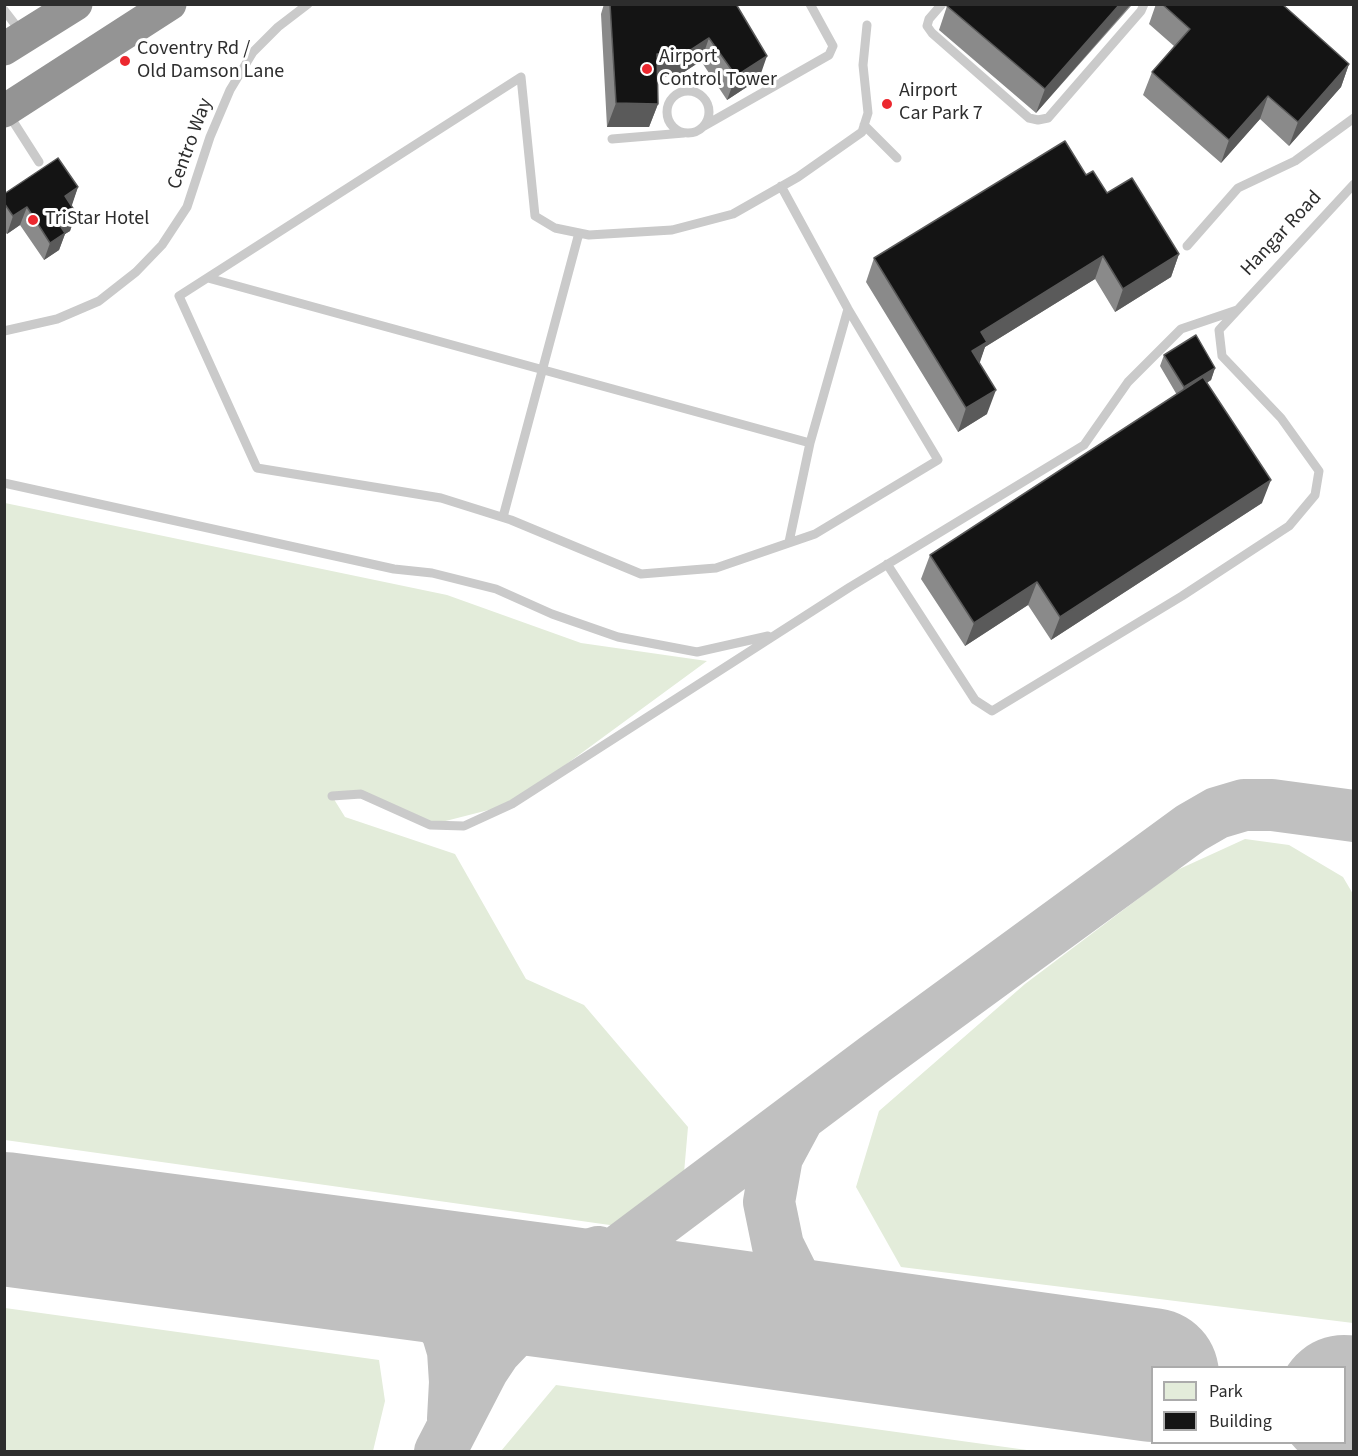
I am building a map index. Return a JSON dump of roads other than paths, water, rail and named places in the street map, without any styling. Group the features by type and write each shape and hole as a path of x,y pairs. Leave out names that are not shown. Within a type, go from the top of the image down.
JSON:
{"highway":[{"path":"14,43 76,4"},
{"path":"5,111 170,4"}],"lane":[{"name":"Centro Way","path":"4,331 57,319 99,301 136,272 162,245 187,207 210,137 230,90 253,52 278,27 308,4"},
{"path":"612,140 692,133 829,55 833,46 810,4"},
{"path":"942,4 929,19 927,26 932,33 1029,118 1038,120 1048,118 1142,11 1144,4"},
{"path":"4,10 14,43"},
{"path":"781,186 848,309 938,460 815,534 716,568 641,574 503,517 441,498 257,468 179,296 521,77 535,216 555,228 589,235 672,230 733,214 781,186 862,132 868,113 863,65 867,25"},
{"path":"685,133 672,126 667,113 671,100 682,92 695,92 706,100 709,114 704,126"},
{"path":"5,111 39,162"},
{"path":"1187,246 1238,188 1295,161 1353,118"},
{"path":"864,125 897,158"},
{"name":"Hangar Road","path":"887,564 975,700 992,711 1172,602 1289,526 1315,495 1319,471 1281,418 1222,356 1219,330 1353,184"},
{"path":"503,517 579,233"},
{"path":"208,278 810,443"},
{"path":"789,542 810,443 848,309"},
{"path":"332,796 361,794 430,825 464,826 512,804 887,564 1084,445 1128,382 1181,329 1237,310"},
{"path":"4,483 394,569 432,573 496,589 552,614 618,637 697,652 776,634"}],"place":[{"name":"Coventry Rd / Old Damson Lane","path":"125,61"},
{"name":"Airport Control Tower","path":"647,69"},
{"name":"Airport Car Park 7","path":"887,104"},
{"name":"TriStar Hotel","path":"33,220"}]}
